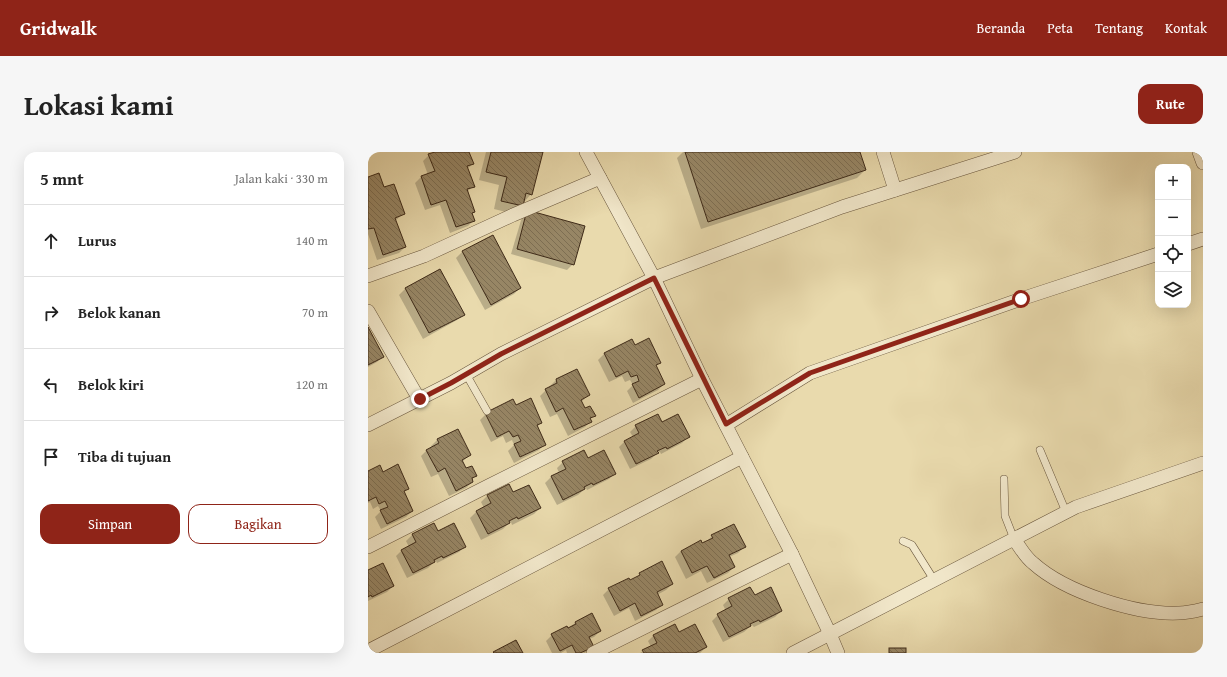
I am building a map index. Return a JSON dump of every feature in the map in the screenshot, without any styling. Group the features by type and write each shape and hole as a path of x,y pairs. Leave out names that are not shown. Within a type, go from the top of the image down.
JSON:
{"street":[{"path":"586,152 654,278 702,379 792,554 838,653"},
{"path":"883,152 895,190"},
{"path":"368,425 420,399 501,354 654,278 842,207 1015,152"},
{"path":"1199,152 1203,163"},
{"path":"368,276 424,256 513,215 600,178"},
{"path":"1191,243 1203,239"},
{"path":"726,424 810,373 1021,299 1155,255"},
{"path":"368,311 420,399"},
{"path":"368,547 702,379"},
{"path":"368,651 742,457"},
{"path":"793,653 1076,507 1203,463"},
{"path":"1014,539 1032,563 1054,578 1082,592 1144,611 1179,613 1203,609"},
{"path":"593,653 792,554"}],"lane":[{"path":"466,374 486,411"},
{"path":"1040,450 1066,512"},
{"path":"1004,479 1005,516 1014,539"},
{"path":"903,541 912,544 934,580"}],"building":[{"path":"435,152 469,152 474,164 467,166 475,187 467,189 475,212 472,213 475,221 456,227 446,200 431,205 421,176 435,171 428,154"},
{"path":"491,152 543,152 532,195 526,193 523,206 501,201 507,177 486,172"},
{"path":"685,152 860,152 866,170 708,222"},
{"path":"379,173 384,187 394,184 405,214 395,218 406,247 383,255 374,228 368,229 368,177"},
{"path":"527,210 585,226 574,265 517,249"},
{"path":"493,235 521,288 491,305 462,251"},
{"path":"440,269 465,315 429,333 405,288"},
{"path":"368,327 384,357 368,365"},
{"path":"649,338 661,363 656,365 665,384 639,398 632,384 639,381 637,375 631,377 628,371 616,377 604,353 632,339 635,345"},
{"path":"577,369 590,395 581,400 585,408 590,406 596,416 590,418 592,422 574,430 563,408 556,412 545,389 557,383 556,379"},
{"path":"531,398 542,423 537,425 546,445 520,457 514,444 521,441 518,435 513,437 509,431 497,437 485,413 513,399 516,405"},
{"path":"658,414 662,422 678,414 690,437 667,449 666,447 657,451 659,453 636,464 624,441 639,433 635,425"},
{"path":"458,429 471,455 462,460 466,468 472,466 477,476 472,478 473,482 456,491 445,468 438,472 426,450 439,443 437,439"},
{"path":"584,450 588,458 604,450 616,474 593,485 592,483 584,487 585,489 563,500 551,476 566,469 562,461"},
{"path":"398,464 409,489 404,491 413,511 387,524 380,510 388,507 385,501 379,504 376,497 368,501 368,471 380,465 383,472"},
{"path":"509,484 513,492 529,485 541,508 518,519 517,517 509,521 510,523 488,534 476,511 491,503 487,495"},
{"path":"434,523 438,531 454,523 466,547 443,558 442,556 434,560 435,562 413,573 401,550 416,542 412,534"},
{"path":"734,524 746,547 729,555 735,567 714,578 707,566 692,573 681,551 701,540 702,543 713,538 711,535"},
{"path":"662,561 673,584 657,592 663,605 641,616 635,603 620,611 608,588 629,578 630,580 640,575 639,573"},
{"path":"383,563 394,586 372,597 371,595 368,597 368,570"},
{"path":"750,587 755,595 771,587 782,611 760,622 759,620 750,624 751,626 729,637 717,614 732,606 728,598"},
{"path":"592,613 601,631 589,637 594,647 580,653 576,653 572,645 560,651 551,634 567,626 568,628 576,624 575,622"},
{"path":"675,624 679,632 695,624 707,647 695,653 644,653 642,650 657,643 653,635"},
{"path":"516,640 523,653 493,652"},
{"path":"889,648 906,648 906,653 889,653"}],"route":[{"path":"420,399 501,354 654,278 702,379 726,424 810,373 1021,299"}]}
